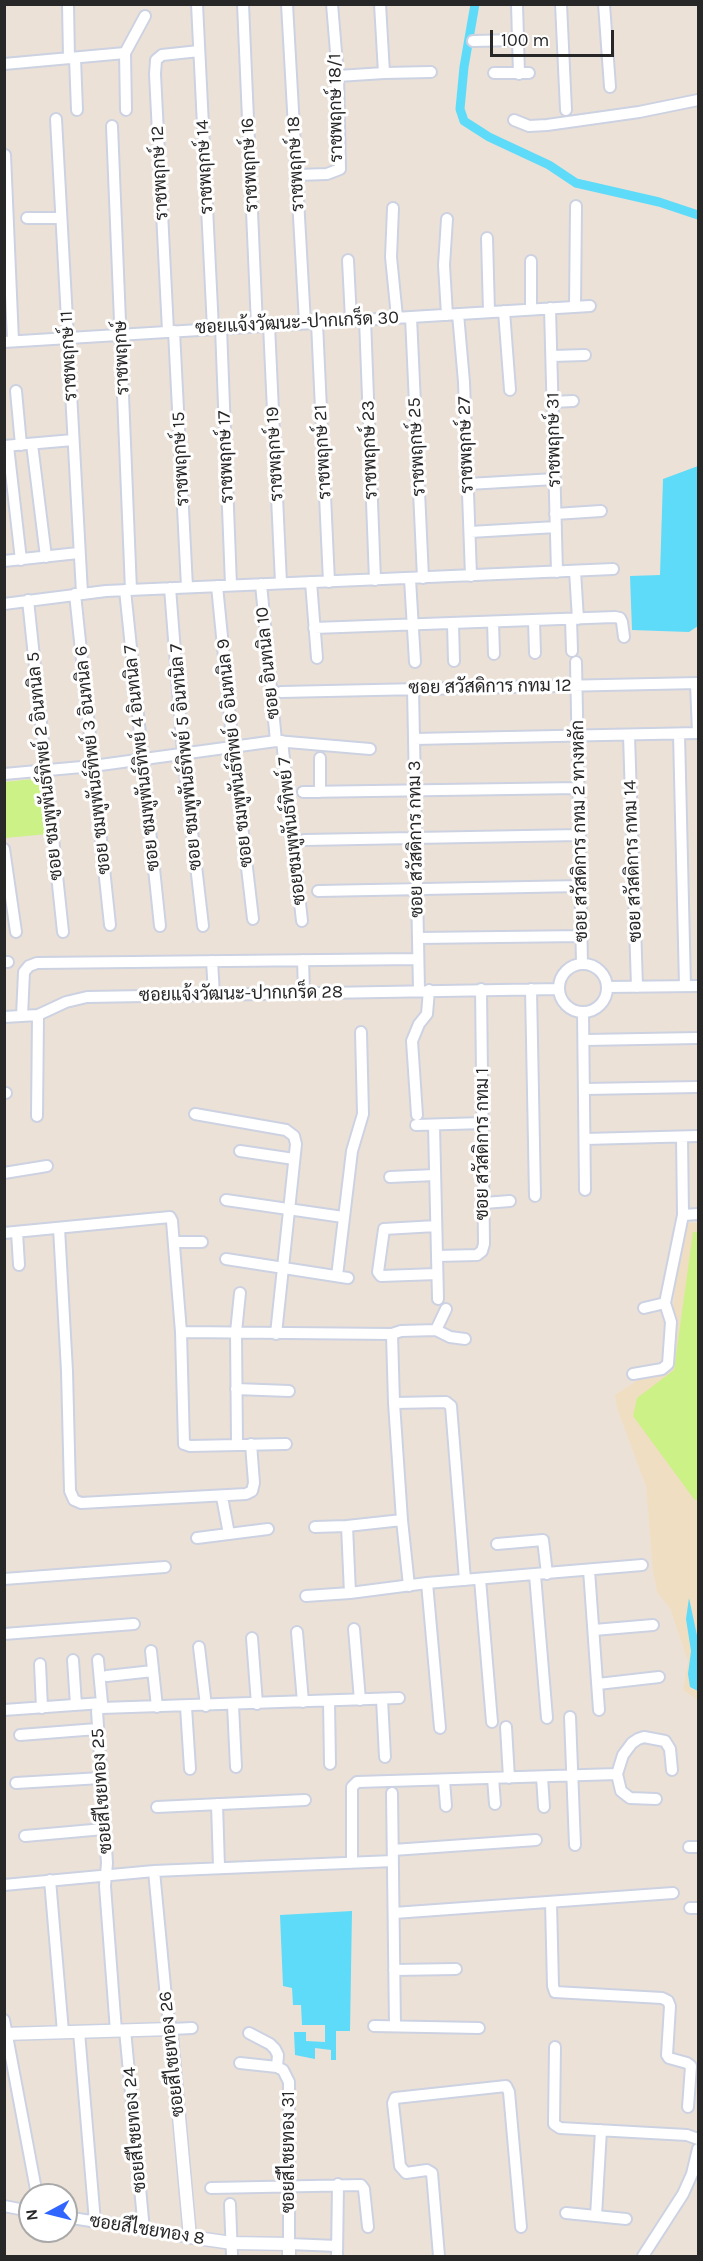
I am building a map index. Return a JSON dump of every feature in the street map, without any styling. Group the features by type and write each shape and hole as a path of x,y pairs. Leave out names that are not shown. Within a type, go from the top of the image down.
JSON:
{"street":[{"path":"68,4 77,110"},
{"name":"ราชพฤกษ์ 14","path":"197,4 217,328"},
{"name":"ราชพฤกษ์ 16","path":"243,4 257,326"},
{"name":"ราชพฤกษ์ 18","path":"286,4 297,175 311,323"},
{"name":"ราชพฤกษ์ 18/1","path":"297,175 327,174 340,169 338,76 332,4"},
{"path":"380,4 384,73"},
{"path":"494,73 524,73 517,40 517,4"},
{"path":"561,4 566,110"},
{"path":"604,4 610,87"},
{"path":"126,110 125,53 145,16"},
{"path":"473,41 517,40"},
{"name":"ราชพฤกษ์ 12","path":"171,331 156,60 162,55 199,51"},
{"path":"4,64 125,53"},
{"path":"338,76 431,72"},
{"path":"514,120 530,126 548,125 639,112 699,100"},
{"name":"ราชพฤกษ์ 11","path":"56,119 73,440 78,594"},
{"name":"ราชพฤกษ์","path":"112,126 128,590"},
{"path":"5,155 9,342"},
{"path":"575,307 576,206"},
{"path":"393,208 391,256 397,317"},
{"path":"27,218 61,218"},
{"name":"ราชพฤกษ์ 27","path":"447,219 444,265 464,382 471,576"},
{"path":"487,238 489,312"},
{"path":"348,260 351,320"},
{"path":"531,261 531,309"},
{"name":"ซอยแจ้งวัฒนะ-ปากเกร็ด 30","path":"9,342 590,306"},
{"name":"ราชพฤกษ์ 31","path":"550,308 557,572"},
{"path":"504,311 510,390"},
{"name":"ราชพฤกษ์ 25","path":"411,317 423,578"},
{"name":"ราชพฤกษ์ 23","path":"365,319 375,580"},
{"name":"ราชพฤกษ์ 21","path":"311,323 329,582"},
{"name":"ราชพฤกษ์ 19","path":"269,325 281,583"},
{"name":"ราชพฤกษ์ 17","path":"217,328 231,585"},
{"name":"ราชพฤกษ์ 15","path":"171,331 187,587"},
{"path":"552,356 585,355"},
{"path":"16,391 46,557"},
{"path":"553,402 573,401"},
{"path":"21,560 6,446 73,440"},
{"path":"468,484 555,479"},
{"path":"555,514 601,511"},
{"path":"470,532 556,527"},
{"path":"4,561 78,553"},
{"path":"4,604 128,590 613,569"},
{"name":"ซอย สวัสดิการ กทม 2 ทางหลัก","path":"574,571 582,964"},
{"path":"410,579 415,662"},
{"path":"311,582 316,658"},
{"name":"ซอย อินทนิล 10","path":"261,584 279,741"},
{"name":"ซอย ชมพูพันธ์ทิพย์ 6 อินทนิล 9","path":"217,586 253,920"},
{"name":"ซอย ชมพูพันธ์ทิพย์ 5 อินทนิล 7","path":"170,588 183,754 203,926"},
{"name":"ซอย ชมพูพันธ์ทิพย์ 4 อินทนิล 7","path":"128,590 141,759 160,926"},
{"name":"ซอย ชมพูพันธ์ทิพย์ 3 อินทนิล 6","path":"78,594 110,925"},
{"name":"ซอย ชมพูพันธ์ทิพย์ 2 อินทนิล 5","path":"28,600 63,932"},
{"path":"314,628 620,618 624,637"},
{"path":"534,620 535,653"},
{"path":"493,622 494,654"},
{"path":"453,624 454,661"},
{"path":"414,739 698,733 697,683"},
{"name":"ซอย สวัสดิการ กทม 12","path":"281,692 697,683"},
{"name":"ซอย สวัสดิการ กทม 3","path":"413,688 418,958 427,1014 412,1041 417,1120 434,1125"},
{"path":"679,734 685,986"},
{"name":"ซอย สวัสดิการ กทม 14","path":"629,735 637,987"},
{"path":"4,774 93,766 279,741 370,749"},
{"name":"ซอยชมพูพันธ์ทิพย์ 7","path":"279,741 302,921"},
{"path":"320,758 320,792"},
{"path":"303,792 579,788"},
{"path":"304,840 580,835"},
{"path":"4,849 16,932"},
{"path":"318,891 581,886"},
{"path":"418,938 583,936"},
{"path":"22,1016 24,972 29,966 37,963 418,958"},
{"path":"303,960 304,992"},
{"path":"212,961 214,994"},
{"path":"582,964 591,965 599,970 605,978 607,987 605,997 600,1004 592,1010 583,1012 566,1005 561,998 559,988 560,979 565,971 582,964"},
{"path":"607,987 699,986"},
{"name":"ซอยแจ้งวัฒนะ-ปากเกร็ด 28","path":"4,1017 38,1015 66,1002 87,997 559,988"},
{"name":"ซอย สวัสดิการ กทม 1","path":"437,1256 477,1255 482,1251 484,1123 481,989"},
{"path":"531,989 535,1196"},
{"path":"583,1012 585,1191"},
{"path":"37,1116 38,1015"},
{"path":"226,1259 343,1277 343,1217 354,1144 363,1114 362,1032"},
{"path":"585,1040 699,1038"},
{"path":"585,1089 699,1087"},
{"path":"195,1114 290,1132 294,1136 296,1144 276,1334"},
{"path":"438,1299 434,1125 484,1123"},
{"path":"585,1139 699,1136"},
{"path":"633,1374 662,1369 668,1364 671,1322 665,1303 683,1215 682,1137"},
{"path":"240,1151 294,1159"},
{"path":"4,1173 47,1166"},
{"path":"390,1177 435,1175"},
{"path":"226,1200 343,1217"},
{"path":"484,1203 510,1201"},
{"path":"683,1215 699,1214"},
{"path":"4,1233 170,1217 181,1332 184,1444 190,1446 286,1444"},
{"path":"436,1226 384,1229 378,1272 381,1276 437,1274"},
{"path":"58,1228 67,1371 70,1491 74,1500 81,1503 246,1494 252,1491 254,1483 251,1444"},
{"path":"17,1232 19,1265"},
{"path":"174,1242 202,1242"},
{"path":"237,1444 236,1332 240,1293"},
{"path":"644,1308 665,1303"},
{"path":"436,1330 446,1309"},
{"path":"181,1332 392,1334 401,1331 436,1330 450,1337 465,1339"},
{"path":"392,1334 394,1403 409,1586"},
{"path":"236,1389 289,1390"},
{"path":"394,1403 446,1402 451,1406 465,1580"},
{"path":"222,1497 229,1534"},
{"path":"315,1527 402,1520"},
{"path":"347,1526 350,1593"},
{"path":"197,1538 268,1529"},
{"path":"497,1544 543,1540 547,1574"},
{"path":"306,1596 427,1583 642,1565"},
{"path":"4,1578 165,1567"},
{"path":"589,1570 599,1710"},
{"path":"535,1575 547,1718"},
{"path":"480,1579 492,1722"},
{"path":"427,1583 440,1728"},
{"path":"4,1634 134,1624"},
{"path":"594,1630 653,1625"},
{"path":"354,1629 360,1700"},
{"path":"297,1632 303,1702"},
{"path":"252,1638 257,1704"},
{"path":"199,1647 206,1706"},
{"path":"151,1651 157,1707"},
{"path":"73,1660 76,1705"},
{"path":"4,1710 102,1703 98,1660"},
{"path":"40,1664 42,1708"},
{"path":"107,1676 153,1671"},
{"path":"598,1684 659,1677"},
{"name":"ซอยสีไชยทอง 25","path":"121,2031 105,1886 97,1711 101,1708 186,1707 399,1698"},
{"path":"382,1699 384,1757"},
{"path":"328,1701 330,1764"},
{"path":"234,1705 237,1767"},
{"path":"186,1707 190,1769"},
{"path":"570,1717 575,1845"},
{"path":"507,1727 509,1778"},
{"path":"20,1735 97,1729"},
{"path":"656,1799 638,1800 624,1795 621,1791 617,1774 623,1755 632,1743 644,1737 665,1741 668,1744 672,1770"},
{"path":"351,1862 352,1787 357,1782 617,1774"},
{"path":"542,1777 544,1807"},
{"path":"16,1784 100,1778"},
{"path":"493,1778 495,1804"},
{"path":"444,1779 446,1806"},
{"path":"392,1794 395,2026"},
{"path":"158,1807 305,1800"},
{"path":"217,1804 219,1867"},
{"path":"25,1836 104,1829"},
{"path":"4,1885 106,1874 351,1862 536,1840"},
{"name":"ซอยสีไชยทอง 26","path":"154,1871 190,2237"},
{"path":"50,1880 63,2032"},
{"path":"394,1913 673,1893"},
{"path":"551,1902 555,1992 662,1998 668,2001 670,2006 669,2058 691,2066 688,2107"},
{"path":"394,1970 456,1969"},
{"path":"4,2020 35,2183"},
{"path":"374,2026 479,2028"},
{"path":"6,2034 192,2028"},
{"name":"ซอยสีไชยทอง 24","path":"121,2031 144,2230"},
{"path":"79,2032 95,2222"},
{"path":"249,2033 275,2049 278,2055 277,2067"},
{"path":"555,2047 554,2124 560,2128 687,2134 699,2139"},
{"name":"ซอยสีไชยทอง 31","path":"240,2063 277,2067 283,2070 289,2082 289,2250"},
{"path":"439,2256 432,2174 427,2170 406,2173 402,2171 393,2103 395,2098 506,2086 509,2092 521,2227"},
{"path":"596,2216 601,2130"},
{"path":"643,2256 683,2194 699,2149"},
{"path":"337,2251 338,2184"},
{"path":"211,2188 357,2184 364,2189 368,2227"},
{"path":"230,2204 232,2256"},
{"path":"566,2213 626,2219"},
{"name":"ซอยสีไชยทอง 8","path":"78,2219 289,2250 337,2251"}],"shaded area":[{"path":"683,1223 698,1223 698,1700 683,1690 688,1661 670,1608 657,1592 646,1486 617,1408 615,1395 667,1361"}],"green space":[{"path":"42,778 48,834 5,838 4,782"},
{"path":"693,1232 698,1232 698,1501 694,1499 633,1416 637,1398 674,1370"}],"water":[{"path":"698,466 698,626 689,632 632,630 630,576 660,575 663,479"},
{"path":"689,1598 698,1640 698,1691 690,1687 688,1674 691,1651 686,1619"},
{"path":"352,1911 350,2031 336,2031 336,2060 331,2060 331,2050 315,2048 315,2059 295,2055 294,2032 306,2032 306,2041 325,2042 325,2025 302,2025 301,2005 293,2005 292,1988 283,1986 280,1915"}],"waterway":[{"path":"475,4 464,67 460,109 464,121 489,137 549,165 576,183 659,202 698,215"}]}
